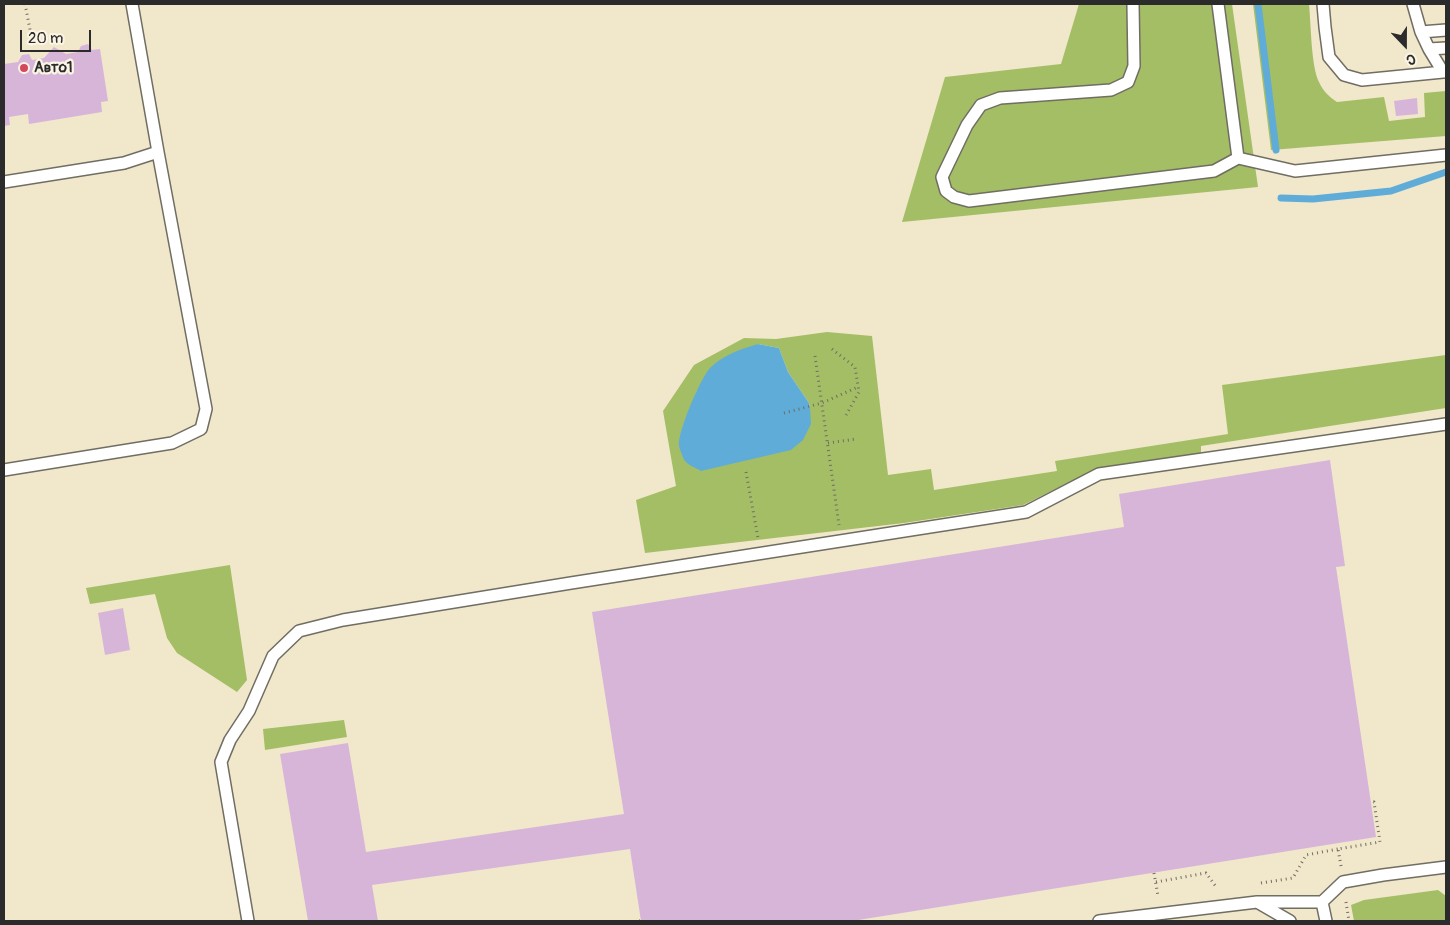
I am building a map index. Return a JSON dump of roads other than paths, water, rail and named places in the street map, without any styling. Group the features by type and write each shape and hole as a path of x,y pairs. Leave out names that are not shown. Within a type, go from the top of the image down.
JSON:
{"lane":[{"path":"4,470 172,443 202,429 206,409 132,4"},
{"path":"1133,4 1134,66 1128,82 1111,90 1000,98 981,105 967,124 942,177 946,191 954,197 969,200 1214,171 1238,158 1295,171 1446,155"},
{"path":"1218,4 1238,158"},
{"path":"1323,4 1330,57 1344,75 1362,80 1445,72 1429,49 1413,4"},
{"path":"1422,32 1446,30"},
{"path":"1429,49 1446,48"},
{"path":"4,182 124,163 158,152"},
{"path":"248,921 221,762 230,740 249,711 273,656 299,631 344,620 1026,512 1099,474 1446,424"},
{"path":"1099,921 1257,902 1322,902 1343,882 1446,867"},
{"path":"1257,902 1290,921"},
{"path":"1322,902 1326,921"}],"water":[{"path":"758,344 779,348 788,372 809,403 811,424 803,440 791,450 701,471 685,461 679,446 679,439 696,393 706,373 715,363 732,353"}],"waterway":[{"path":"1258,4 1276,150"},
{"path":"1281,198 1313,199 1391,191 1446,172"}],"place":[{"name":"Авто1","path":"24,68"}]}
